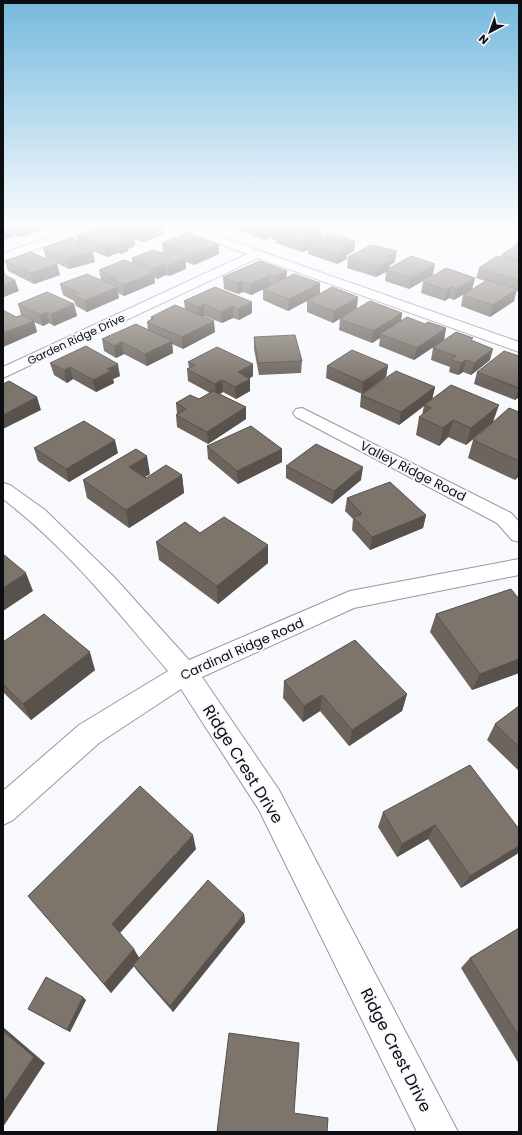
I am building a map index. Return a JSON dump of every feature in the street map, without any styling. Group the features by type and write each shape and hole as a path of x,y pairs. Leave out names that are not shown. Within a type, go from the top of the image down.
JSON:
{"street":[{"name":"Garden Ridge Drive","path":"3,373 207,278"},
{"path":"330,278 508,337 519,347"},
{"name":"Valley Ridge Road","path":"302,413 504,518 519,535"},
{"name":"Ridge Crest Drive","path":"3,489 38,515 106,583 185,673 269,800 438,1132"},
{"name":"Cardinal Ridge Road","path":"3,810 89,734 185,673 350,600 519,567"}],"building":[{"path":"3,278 11,278 15,280 3,285"},
{"path":"76,278 96,278 117,287 85,301 73,295 79,293 60,284"},
{"path":"114,278 140,278 123,285 111,279"},
{"path":"225,278 264,278 251,284 242,281 237,283"},
{"path":"286,278 305,278 320,283 289,299 263,289"},
{"path":"430,278 475,278 457,289 451,287 447,290 423,282"},
{"path":"487,280 517,289 493,305 463,295"},
{"path":"215,287 252,302 238,309 233,306 221,312 204,304 199,307 184,301"},
{"path":"332,287 358,297 334,311 307,301"},
{"path":"47,292 74,304 51,314 47,312 40,315 18,304"},
{"path":"370,301 402,313 373,331 340,319"},
{"path":"175,305 214,321 182,337 147,322 154,318 151,317"},
{"path":"3,310 16,317 23,315 34,321 3,333"},
{"path":"407,317 425,324 428,322 446,328 417,348 380,334"},
{"path":"136,324 172,341 145,354 122,342 114,346 102,339"},
{"path":"456,332 473,338 471,340 493,349 474,363 466,360 461,363 451,360 456,356 433,348"},
{"path":"295,335 302,361 258,363 254,337"},
{"path":"86,346 118,364 107,369 111,371 93,380 70,367 64,370 50,363"},
{"path":"217,347 253,364 238,372 250,379 235,387 222,380 215,384 187,369 195,365 188,362"},
{"path":"352,350 388,365 363,382 327,366"},
{"path":"504,351 519,356 519,388 477,372"},
{"path":"396,371 435,387 401,412 361,395"},
{"path":"9,381 37,397 3,415 3,384"},
{"path":"451,385 499,405 471,428 453,420 443,428 419,417 431,408 424,405"},
{"path":"213,391 246,407 207,432 176,415 186,409 176,403 190,395 199,399"},
{"path":"509,408 519,412 519,461 473,440"},
{"path":"84,421 115,440 66,469 34,448"},
{"path":"251,426 282,449 237,471 207,446"},
{"path":"316,444 363,467 334,491 286,466"},
{"path":"136,449 147,456 129,467 146,478 166,465 182,475 126,510 83,480"},
{"path":"390,482 426,515 372,537 353,517 362,514 347,498"},
{"path":"224,517 268,545 217,586 156,542 185,522 200,533"},
{"path":"3,554 26,573 3,588"},
{"path":"511,589 519,599 519,659 480,674 436,614"},
{"path":"44,614 90,652 23,704 3,684 3,642"},
{"path":"355,640 407,694 352,730 322,695 304,706 284,681"},
{"path":"519,706 519,747 495,724"},
{"path":"470,765 519,829 519,846 470,876 435,825 402,844 383,812"},
{"path":"140,786 193,835 112,924 134,949 104,984 28,896"},
{"path":"208,880 244,914 170,1006 133,965"},
{"path":"519,928 519,1037 470,958"},
{"path":"46,977 83,997 67,1030 28,1009"},
{"path":"3,1031 34,1057 3,1103"},
{"path":"229,1033 299,1043 294,1113 328,1118 327,1132 217,1132"}]}
